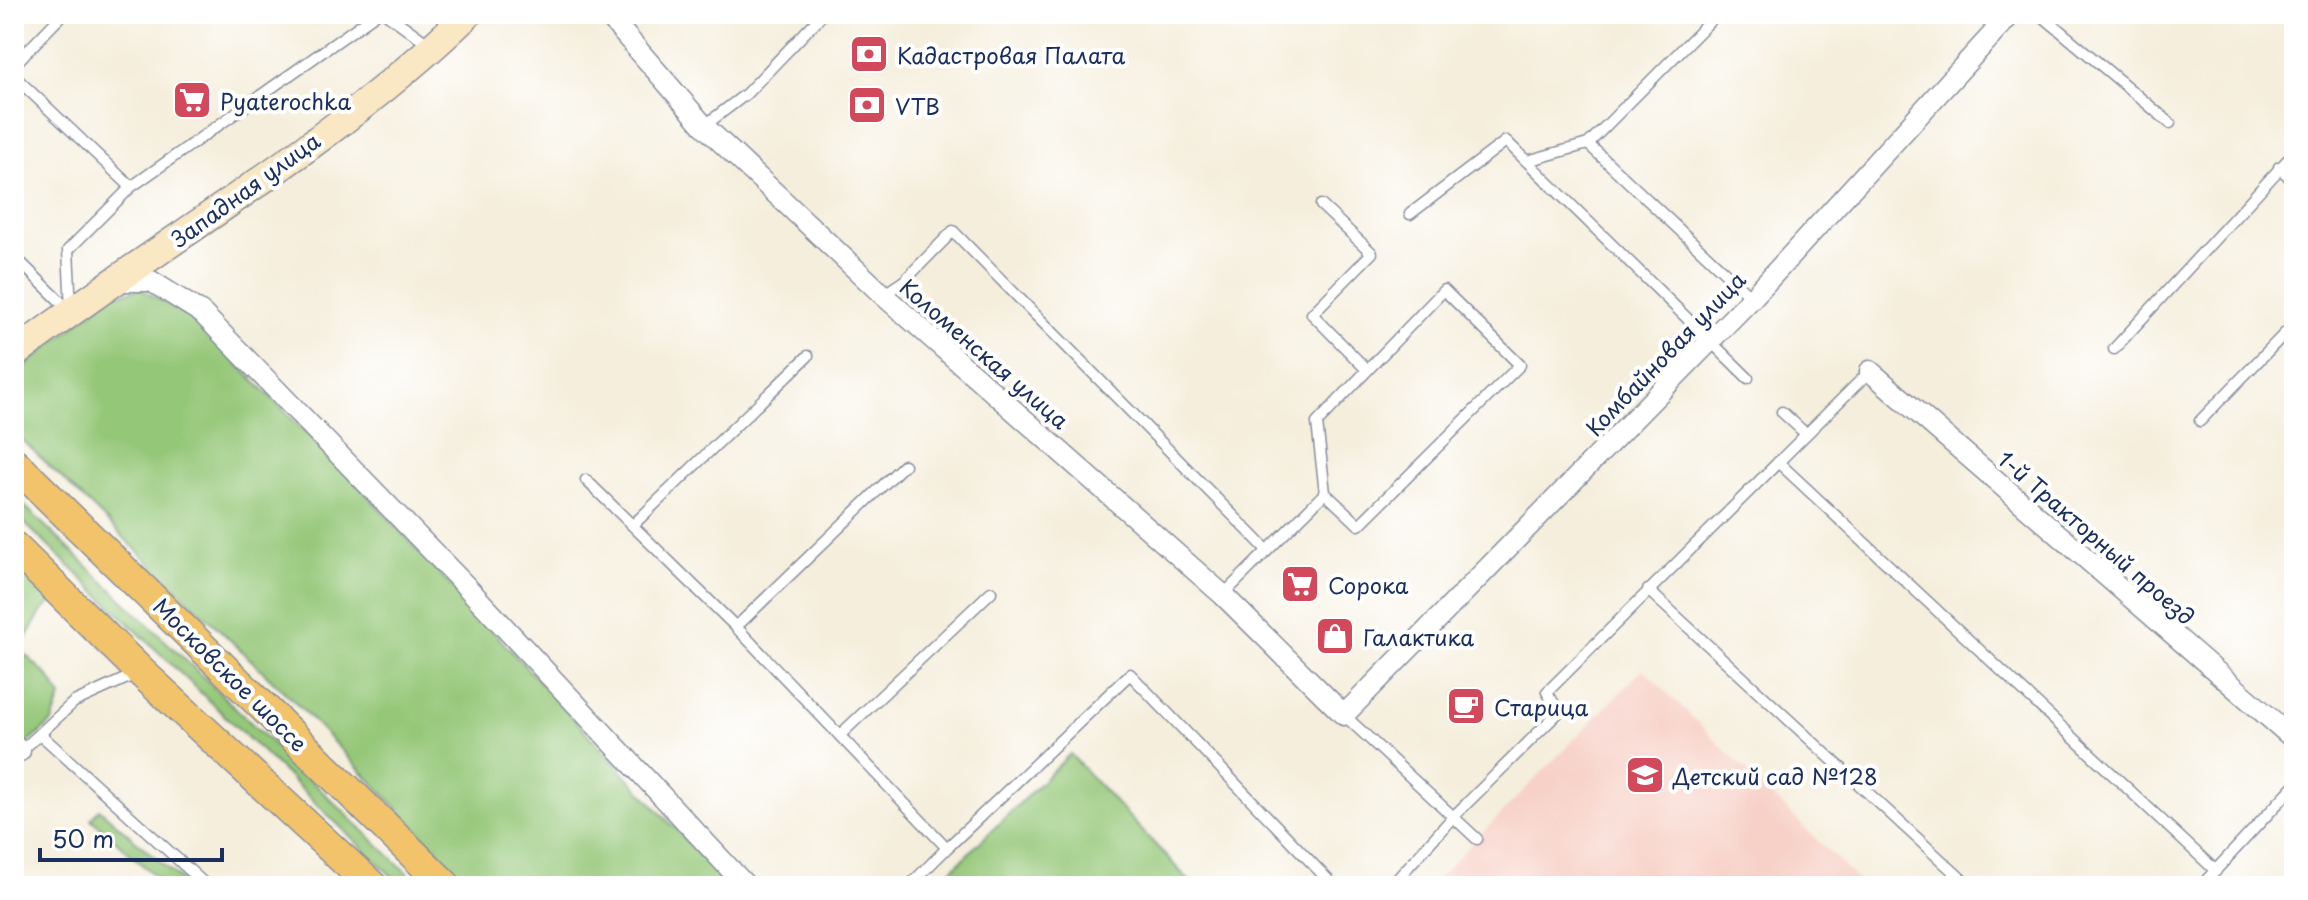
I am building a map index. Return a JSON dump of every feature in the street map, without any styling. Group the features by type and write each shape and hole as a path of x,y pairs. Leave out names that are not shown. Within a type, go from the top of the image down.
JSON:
{"main road":[{"name":"Московское шоссе","path":"14,463 446,886"},
{"path":"14,547 141,672 372,886"}],"street":[{"name":"Западная улица","path":"14,354 71,311 237,199 433,48 468,14"},
{"name":"Коломенская улица","path":"607,14 704,126 883,295 1223,595 1344,715"},
{"name":"Комбайновая улица","path":"1344,715 1752,298 2011,14"},
{"path":"116,281 151,281 202,313 453,572 746,886"},
{"name":"1-й Тракторный проезд","path":"1870,371 2294,739"}],"lane":[{"path":"14,65 63,14"},
{"path":"71,311 68,250 131,187 376,14"},
{"path":"387,14 433,48"},
{"path":"704,126 746,94 823,14"},
{"path":"1527,161 1588,144 1717,14"},
{"path":"1980,14 1996,30"},
{"path":"2040,14 2170,123"},
{"path":"14,76 131,187"},
{"path":"1410,214 1506,141 1748,378"},
{"path":"1588,144 1752,298"},
{"path":"2114,349 2294,153"},
{"path":"2279,167 2294,182"},
{"path":"1321,205 1372,253 1312,314 1367,370"},
{"path":"883,295 904,281 953,231 1267,550"},
{"path":"14,256 71,311"},
{"path":"1444,290 1520,365 1359,525 1325,493 1317,423 1367,370 1444,290"},
{"path":"2200,421 2294,324"},
{"path":"633,525 808,356"},
{"path":"1391,886 1453,817 1559,712 1547,692 1870,371"},
{"path":"1782,412 1806,434"},
{"path":"1778,462 2216,871"},
{"path":"736,627 904,465"},
{"path":"586,480 841,734 947,848"},
{"path":"1223,595 1325,493"},
{"path":"1648,590 1969,886"},
{"path":"841,734 991,592"},
{"path":"16,752 74,702 141,672"},
{"path":"909,886 1130,674 1334,886"},
{"path":"1344,715 1477,839"},
{"path":"40,734 207,886"},
{"path":"2201,886 2294,786"}],"shaded area":[{"name":"Детский сад №128","path":"1643,669 1864,886 1440,886 1435,881"}],"green space":[{"path":"141,289 196,322 357,484 728,886 471,886 301,708 14,432 14,376 112,295"},
{"path":"14,496 421,886 402,886 14,513"},
{"path":"14,547 61,594 42,611 19,649 49,677 61,697 52,722 20,751 14,746"},
{"path":"1070,754 1194,886 935,886"},
{"path":"99,809 188,886 166,886 91,819"}],"place":[{"name":"Кадастровая Палата","path":"869,54"},
{"name":"Pyaterochka","path":"192,100"},
{"name":"VTB","path":"867,105"},
{"name":"Сорока","path":"1300,584"},
{"name":"Галактика","path":"1335,636"},
{"name":"Старица","path":"1466,706"},
{"name":"Детский сад №128","path":"1645,775"}]}
